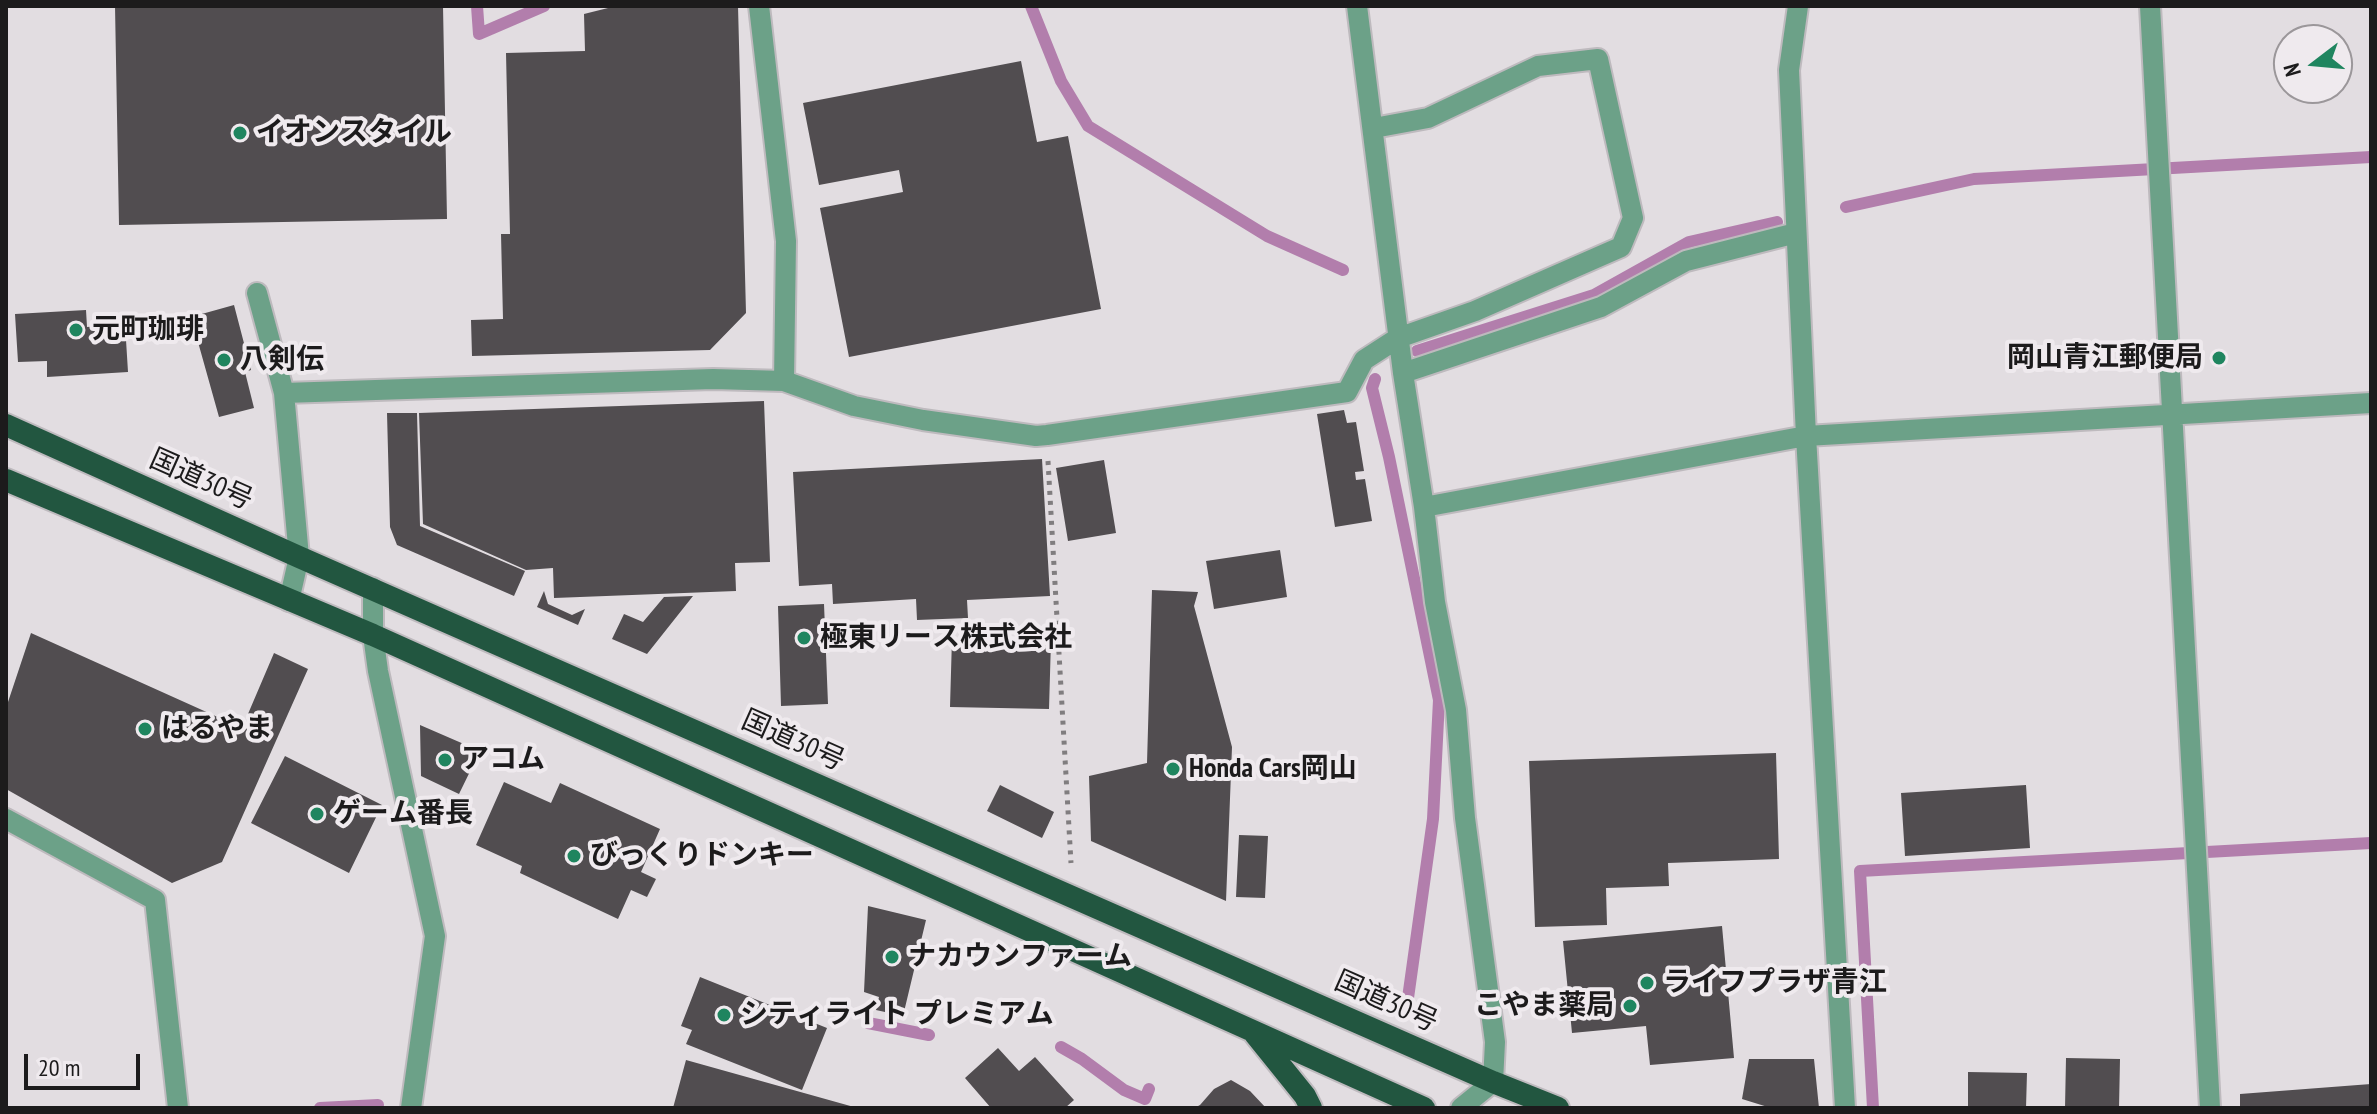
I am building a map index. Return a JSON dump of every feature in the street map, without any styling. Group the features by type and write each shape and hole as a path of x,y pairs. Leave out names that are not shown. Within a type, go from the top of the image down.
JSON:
{"highway":[{"name":"国道30号","path":"6,425 299,557 1558,1108"},
{"path":"6,480 373,635 1424,1108"},
{"path":"1251,1030 1305,1096 1311,1108"}],"street":[{"path":"759,6 786,241 784,381"},
{"path":"1357,6 1398,338 1435,602 1456,710 1465,818 1495,1042 1489,1108"},
{"path":"1798,6 1789,70 1806,436 1845,1108"},
{"path":"2150,6 2210,1108"},
{"path":"284,393 713,379 784,381 854,406 923,420 1047,435 1347,392 1364,360 1398,338 1475,311 1621,247 1633,218 1598,59 1538,66 1428,118 1374,128"},
{"path":"1403,373 1601,307 1686,261 1796,233"},
{"path":"257,293 284,393 299,557 289,601"},
{"path":"1424,507 1806,436 2371,403"},
{"path":"373,588 373,635 378,671 435,936 411,1108"},
{"path":"6,819 155,900 178,1108"},
{"path":"1461,1108 1493,1082"}],"path":[{"path":"1047,435 1071,864"}],"building":[{"path":"115,6 443,6 447,219 119,225"},
{"path":"616,6 738,6 746,313 710,350 472,356 471,320 503,319 501,234 510,234 506,53 585,51 584,14"},
{"path":"1021,61 1037,142 1068,136 1101,309 849,357 820,208 903,192 899,170 819,185 803,103"},
{"path":"234,305 251,370 245,372 254,408 219,417 191,317"},
{"path":"86,310 87,327 125,324 128,372 47,377 47,361 18,362 15,314"},
{"path":"764,401 770,562 735,563 736,591 554,598 553,568 526,570 423,524 419,413"},
{"path":"1344,410 1347,423 1356,422 1364,471 1355,472 1356,480 1365,479 1372,521 1335,527 1317,414"},
{"path":"387,413 417,413 420,526 525,571 514,596 397,545 390,527"},
{"path":"1042,459 1050,596 967,600 968,618 917,620 916,599 833,604 832,584 799,586 793,472"},
{"path":"1104,460 1116,533 1068,541 1056,468"},
{"path":"1280,550 1287,597 1214,609 1206,561"},
{"path":"1152,590 1198,592 1194,606 1232,747 1226,901 1091,841 1089,776 1147,763"},
{"path":"544,591 548,604 572,615 585,609 578,625 537,607"},
{"path":"693,596 647,654 612,639 624,614 643,622 664,597"},
{"path":"824,604 828,704 781,706 778,606"},
{"name":"はるやま","path":"31,633 242,728 274,653 308,669 222,862 172,883 6,789 6,708"},
{"path":"952,638 1051,640 1049,709 950,707"},
{"path":"420,725 480,751 459,794 421,776"},
{"path":"1776,753 1779,859 1668,863 1669,886 1606,888 1607,925 1535,927 1529,761"},
{"path":"285,756 382,805 349,873 251,823"},
{"name":"びっくりドンキー","path":"504,782 551,803 560,783 660,829 641,872 656,879 647,897 631,890 618,919 520,873 522,866 476,845"},
{"path":"1000,785 1054,812 1042,838 987,811"},
{"path":"2026,785 2030,848 1905,856 1901,793"},
{"path":"1239,835 1268,836 1265,898 1236,897"},
{"path":"868,906 926,920 903,1016 876,1010 879,997 864,992"},
{"name":"ライフプラザ青江","path":"1722,926 1734,1058 1650,1065 1646,1026 1572,1033 1563,941"},
{"path":"700,977 827,1028 802,1090 686,1044 692,1030 681,1026"},
{"path":"998,1048 1019,1071 1035,1057 1074,1100 1065,1108 991,1108 965,1078"},
{"path":"2066,1058 2120,1059 2119,1108 2065,1108"},
{"path":"1749,1059 1814,1059 1819,1108 1771,1108 1742,1099"},
{"path":"686,1060 854,1107 854,1108 673,1108"},
{"path":"1968,1072 2027,1073 2026,1108 1968,1108"},
{"path":"1231,1080 1250,1091 1266,1108 1194,1108 1214,1089"},
{"path":"2371,1084 2371,1108 2240,1108 2240,1094"}],"waterway":[{"path":"477,6 479,34 544,6"},
{"path":"1031,6 1061,81 1088,126 1267,236 1343,270"},
{"path":"1846,207 1974,179 2371,157"},
{"path":"1417,351 1594,295 1689,242 1777,222"},
{"path":"1375,379 1372,388 1439,700 1433,819 1408,998"},
{"path":"1873,1108 1860,871 2371,843"},
{"path":"868,1023 929,1035"},
{"path":"1061,1047 1124,1090 1145,1099 1149,1089"},
{"path":"320,1108 378,1105"}],"place":[{"name":"イオンスタイル","path":"240,133"},
{"name":"元町珈琲","path":"76,330"},
{"name":"岡山青江郵便局","path":"2219,358"},
{"name":"八剣伝","path":"224,360"},
{"name":"極東リース株式会社","path":"804,638"},
{"name":"はるやま","path":"145,729"},
{"name":"アコム","path":"445,760"},
{"name":"Honda Cars岡山","path":"1173,769"},
{"name":"ゲーム番長","path":"317,814"},
{"name":"びっくりドンキー","path":"574,856"},
{"name":"ナカウンファーム","path":"892,957"},
{"name":"ライフプラザ青江","path":"1647,983"},
{"name":"こやま薬局","path":"1630,1006"},
{"name":"シティライト プレミアム","path":"724,1015"}]}
